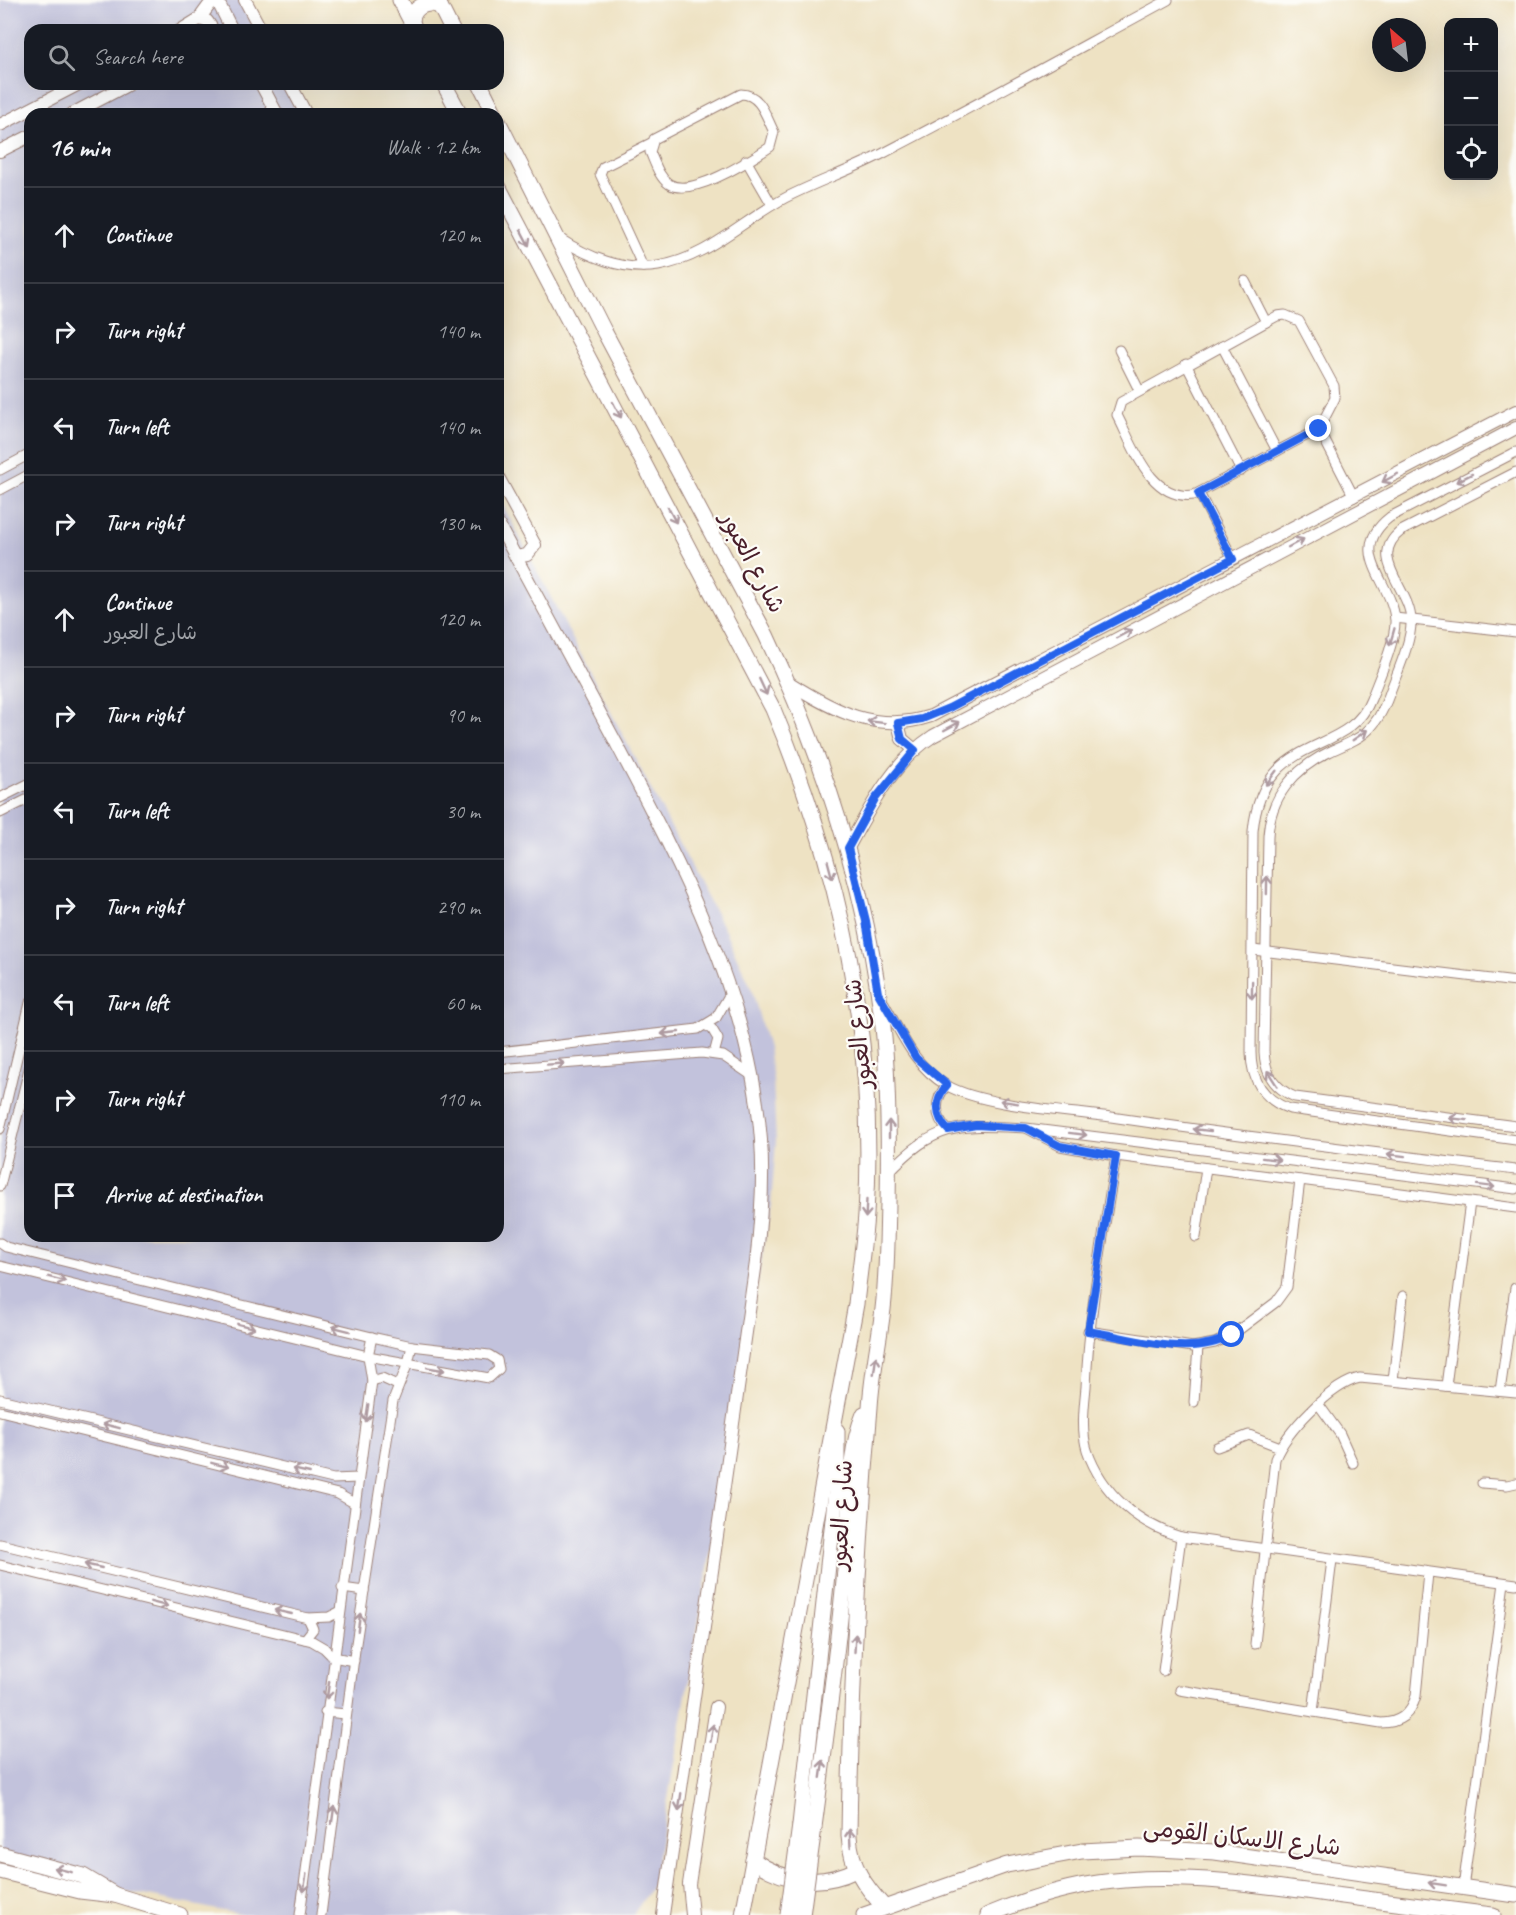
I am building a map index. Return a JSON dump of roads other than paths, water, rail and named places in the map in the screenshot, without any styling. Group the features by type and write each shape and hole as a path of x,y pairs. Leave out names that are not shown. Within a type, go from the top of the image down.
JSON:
{"main road":[{"path":"400,0 412,24"},
{"path":"414,24 413,15 418,7 427,3 439,3 449,24"},
{"path":"447,90 457,108"},
{"path":"483,90 492,108"},
{"name":"شارع العبور","path":"504,133 766,635 788,682 828,782 848,848 866,921 878,993 887,1079 888,1173 883,1308 870,1405 854,1664 849,1828 850,1848 856,1870 865,1886 884,1908"},
{"name":"شارع العبور","path":"504,197 757,674 794,759 814,817 837,894 849,951 866,1083 866,1214 856,1304 743,1915"},
{"path":"856,1304 883,1308"},
{"path":"788,1915 836,1667 851,1505 852,1457 856,1435 870,1405"},
{"path":"802,1915 807,1826 838,1472 834,1417"},
{"name":"شارع الاسكان القومى","path":"864,1915 1007,1865 1056,1855 1109,1849 1190,1849 1516,1895"},
{"path":"0,1854 83,1876 115,1895"},
{"path":"753,1860 772,1872 803,1881 835,1878 856,1870"},
{"path":"0,1871 80,1891 115,1895 180,1915"},
{"path":"1353,1871 1360,1887 1361,1898"},
{"path":"1383,1876 1385,1893 1391,1903"},
{"name":"شارع الاسكان القومى","path":"988,1915 1059,1891 1124,1880 1230,1882 1493,1915"}],"street":[{"path":"190,24 199,19 215,0 229,24"},
{"path":"245,0 258,24"},
{"path":"556,235 596,257 643,267 658,266 687,258 719,241 772,205 880,156 1168,0"},
{"path":"199,19 209,24"},
{"path":"46,108 71,90"},
{"path":"83,108 118,90"},
{"path":"264,90 274,108"},
{"path":"293,90 303,108"},
{"path":"643,267 600,174 603,167 651,143 658,137 747,94 759,102 774,137 770,147 703,183 678,188 661,176 650,153 651,143"},
{"path":"0,125 24,116"},
{"path":"0,152 24,139"},
{"path":"746,160 772,205"},
{"path":"1245,280 1266,322"},
{"path":"1285,315 1299,321 1332,381 1335,398 1319,429 1198,493 1178,494 1154,481 1118,415 1121,402 1186,364 1266,322 1285,315"},
{"path":"1221,346 1278,451"},
{"path":"1119,350 1139,390"},
{"path":"1186,364 1241,471"},
{"path":"788,682 844,714 865,720 898,723 922,719 949,708 1516,411"},
{"path":"848,848 875,799 915,750 933,736 1516,428"},
{"path":"1319,429 1354,496"},
{"path":"1516,452 1396,513 1380,526 1373,538 1371,556 1395,618 1394,633 1371,701 1362,715 1343,730 1286,762 1271,777 1260,796 1253,831 1251,1057 1258,1084 1272,1100 1283,1107 1516,1140"},
{"path":"0,470 24,457"},
{"path":"1516,472 1401,531 1394,537 1388,551 1388,566 1408,605 1412,620 1399,665 1378,718 1358,738 1302,769 1281,791 1272,809 1268,836 1264,1059 1268,1073 1276,1086 1288,1094 1343,1104 1516,1126"},
{"path":"0,490 24,477"},
{"path":"504,488 535,545 527,555 516,557"},
{"path":"1198,493 1233,559"},
{"path":"504,525 522,523"},
{"path":"504,535 634,777 694,897 716,948 731,992 751,1075 762,1160 760,1226 695,1703 663,1915"},
{"path":"1395,618 1516,632"},
{"path":"898,723 902,739 915,750"},
{"path":"0,798 24,786"},
{"path":"0,813 24,801"},
{"path":"1253,950 1516,981"},
{"path":"504,1051 687,1031 705,1025 722,1011 731,992"},
{"path":"878,993 916,1058 947,1085 979,1097 1516,1170"},
{"path":"705,1025 712,1029 718,1039 714,1054"},
{"path":"0,1129 24,1029"},
{"path":"504,1069 714,1054 732,1060 751,1075"},
{"path":"947,1085 940,1093 937,1108 948,1130"},
{"path":"0,1186 24,1089"},
{"path":"1342,1116 1343,1104"},
{"path":"888,1173 918,1146 948,1130 976,1125 1026,1128 1516,1190"},
{"path":"1026,1128 1060,1146 1116,1156 1516,1208"},
{"path":"1116,1156 1088,1331 1084,1426 1090,1458 1124,1506 1149,1524 1181,1537 1266,1551 1516,1584"},
{"path":"1196,1237 1206,1168"},
{"path":"1088,1331 1198,1347 1215,1343 1232,1335 1276,1302 1284,1292 1290,1275 1300,1180"},
{"path":"1446,1386 1470,1202"},
{"path":"1,1265 368,1356 489,1378 499,1369 497,1360 489,1355 412,1346 2,1248"},
{"path":"1500,1391 1515,1288"},
{"path":"1393,1380 1403,1296"},
{"path":"300,1915 310,1850 325,1712 372,1381 368,1356 372,1337"},
{"path":"321,1915 346,1714 393,1401 412,1346"},
{"path":"1194,1402 1198,1347"},
{"path":"372,1381 382,1378 397,1385"},
{"path":"1255,1644 1275,1459 1292,1429 1319,1405 1354,1380 1393,1380 1516,1393"},
{"path":"0,1399 340,1480 358,1478"},
{"path":"1319,1405 1340,1434 1353,1463"},
{"path":"0,1411 338,1494 354,1503"},
{"path":"1217,1447 1249,1435 1258,1436 1280,1447"},
{"path":"182,1455 184,1444"},
{"path":"338,1494 342,1487 340,1480"},
{"path":"1482,1483 1507,1485 1516,1483"},
{"path":"1163,1671 1181,1537"},
{"path":"0,1546 308,1618 329,1617 339,1612"},
{"path":"49,1577 54,1557"},
{"path":"1313,1712 1332,1560"},
{"path":"0,1565 305,1639 324,1648 333,1657 354,1661"},
{"path":"1180,1690 1388,1723 1401,1719 1411,1709 1416,1696 1428,1573"},
{"path":"1463,1888 1504,1583"},
{"path":"342,1588 364,1591"},
{"path":"305,1639 312,1629 308,1618"},
{"path":"692,1915 689,1884 716,1707"},
{"path":"325,1712 346,1714"},
{"path":"320,1760 340,1762"},
{"path":"686,1763 696,1770 707,1766"},
{"path":"310,1850 328,1854"}]}
